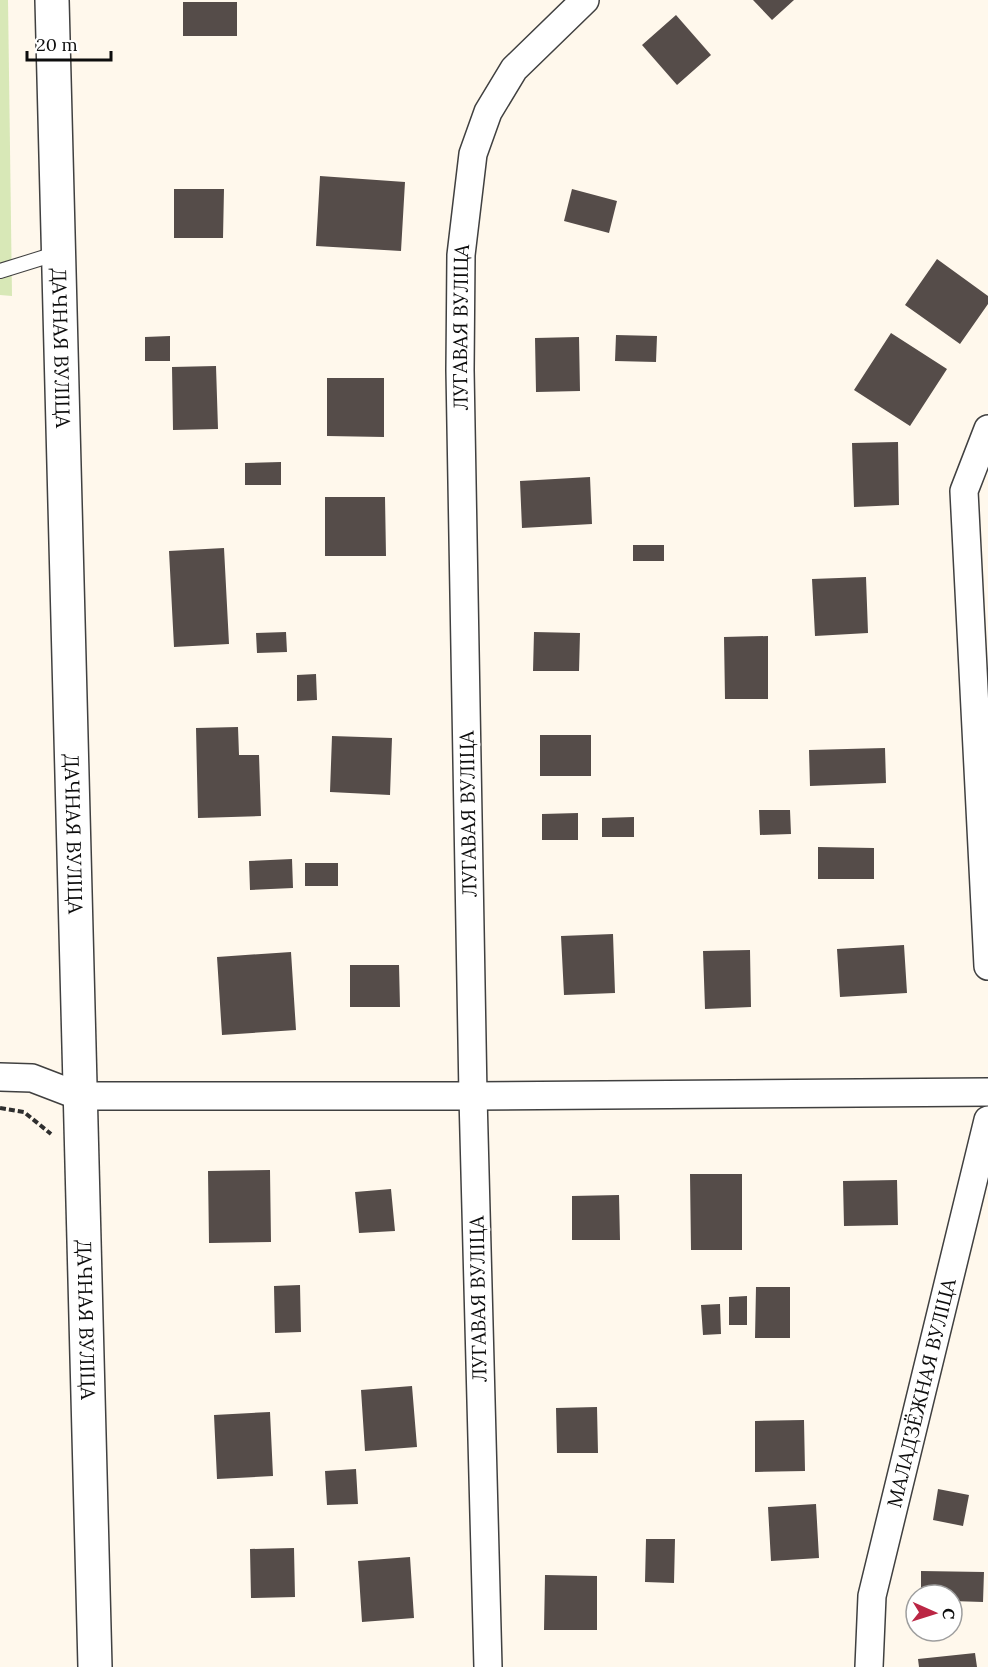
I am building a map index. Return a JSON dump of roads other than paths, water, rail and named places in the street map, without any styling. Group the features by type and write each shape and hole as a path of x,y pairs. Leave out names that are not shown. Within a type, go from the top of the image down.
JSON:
{"street":[{"name":"ДАЧНАЯ ВУЛІЦА","path":"52,0 95,1667"},
{"name":"ЛУГАВАЯ ВУЛІЦА","path":"488,1667 473,1096 460,382 461,255 473,154 488,112 514,69 585,0"},
{"path":"988,429 964,490 988,966"},
{"path":"0,1077 32,1078 79,1096 988,1092"},
{"name":"МАЛАДЗЁЖНАЯ ВУЛІЦА","path":"869,1667 872,1596 988,1120"}],"lane":[{"path":"0,271 58,253"}]}
